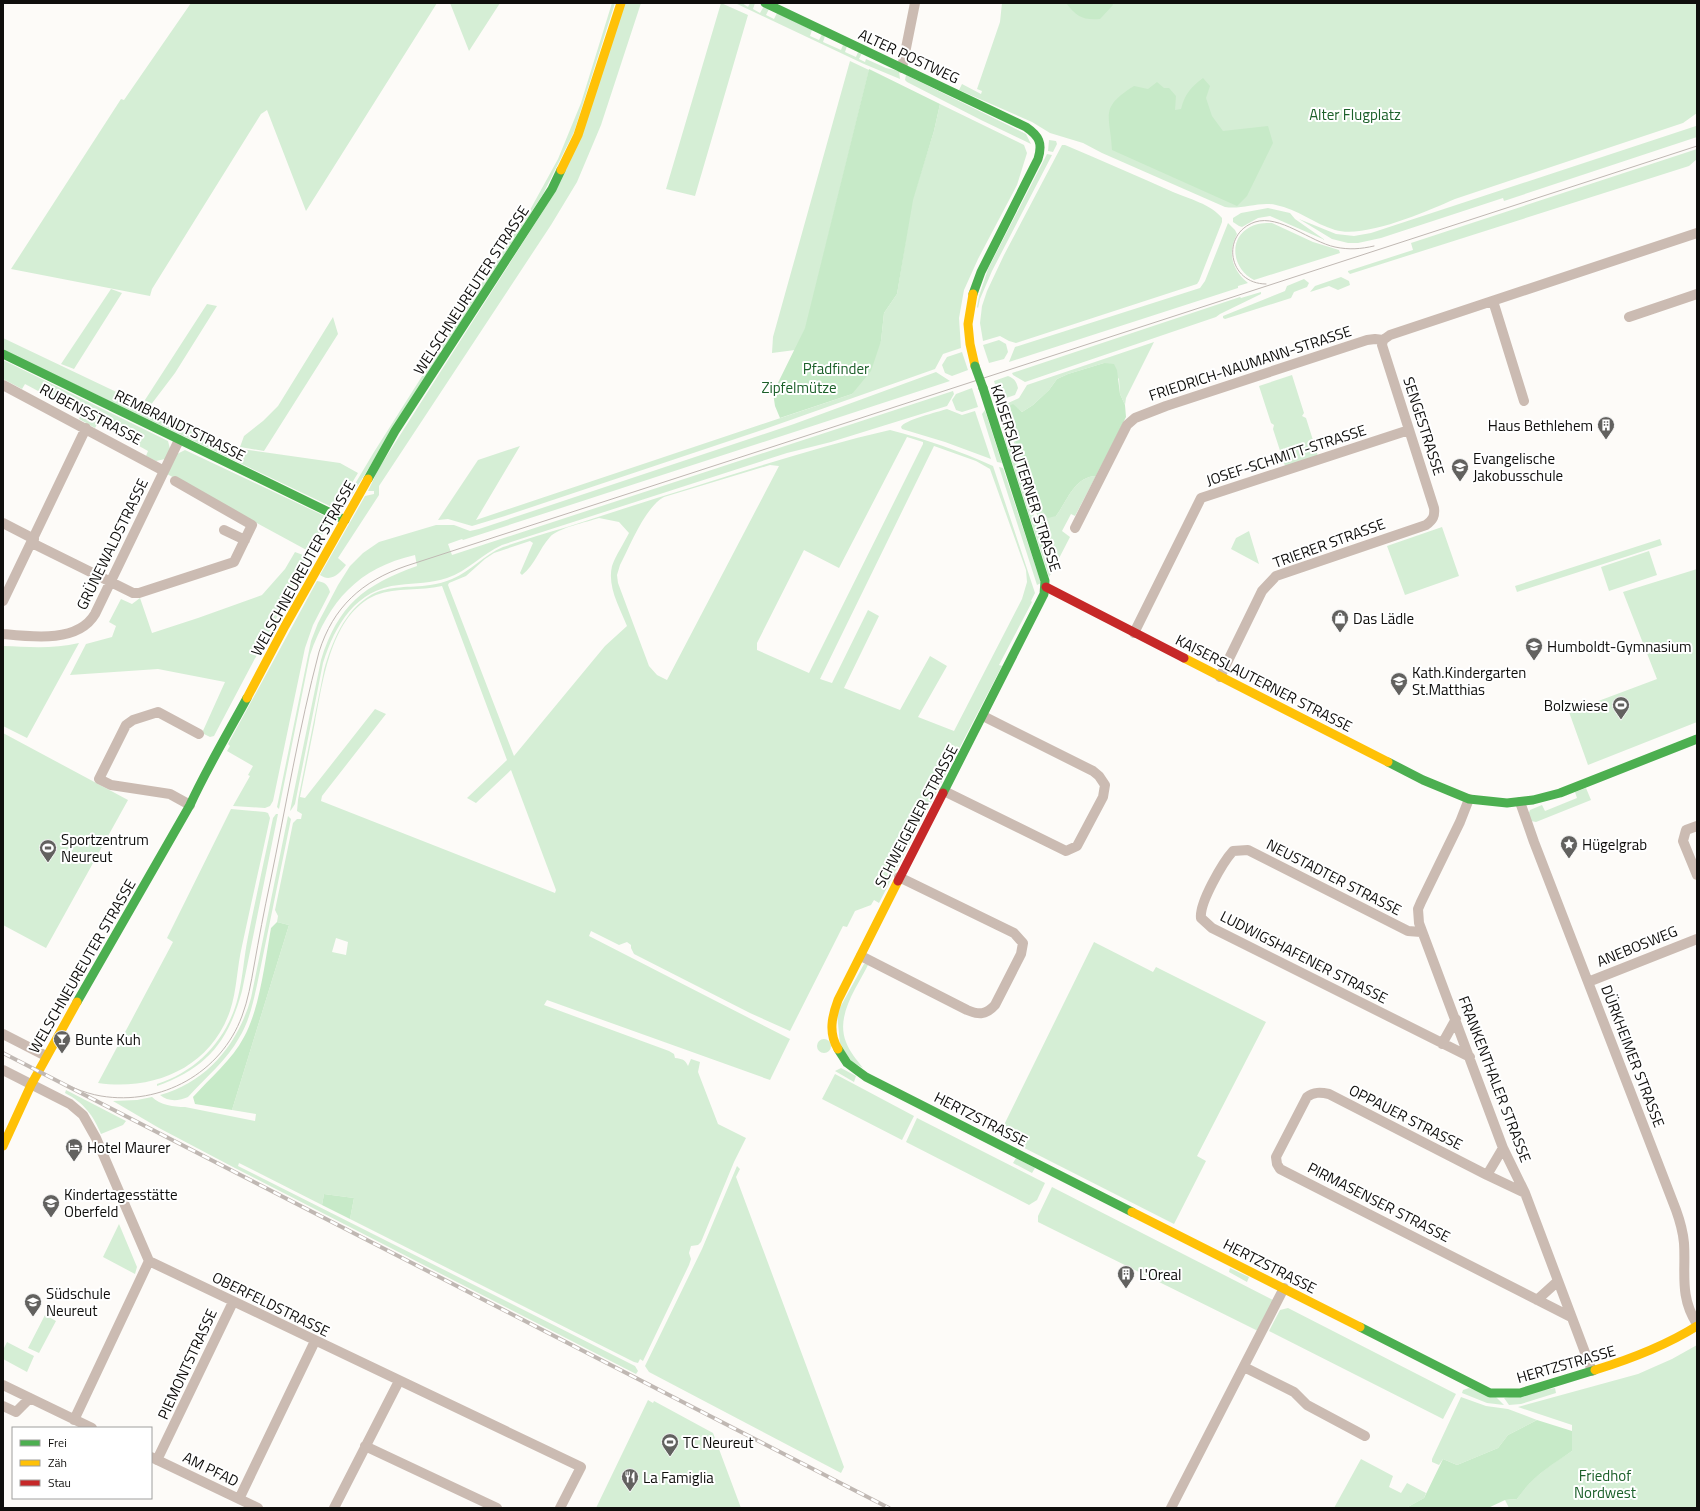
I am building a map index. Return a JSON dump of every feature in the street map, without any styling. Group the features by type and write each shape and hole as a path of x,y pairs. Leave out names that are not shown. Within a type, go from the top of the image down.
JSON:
{"main road":[{"name":"WELSCHNEUREUTER STRASSE","path":"3,1146 46,1056 190,805 203,776 223,743 285,626 344,520 396,430 552,189 578,135 621,3"},
{"name":"ALTER POSTWEG","path":"765,3 1026,127 1039,138"},
{"name":"KAISERSLAUTERNER STRASSE","path":"1039,138 1041,147 1038,159 981,272 973,294 968,324 970,344 976,366 1046,588 1423,780 1469,799 1495,802 1520,802 1560,793 1697,739"},
{"name":"REMBRANDTSTRASSE","path":"3,354 344,520"},
{"name":"SCHWEIGENER STRASSE","path":"844,1060 833,1039 832,1017 838,1000 899,877 1042,600 1046,588"},
{"name":"HERTZSTRASSE","path":"844,1060 852,1068 866,1077 1490,1393 1509,1395 1520,1393 1631,1359 1652,1351 1697,1325"}],"street":[{"path":"902,68 915,3"},
{"name":"FRIEDRICH-NAUMANN-STRASSE","path":"1075,528 1127,425 1135,418 1166,406 1367,340 1375,338 1383,340 1390,335 1493,301 1696,237"},
{"path":"1629,317 1697,294"},
{"path":"1493,301 1524,401"},
{"name":"SENGESTRASSE","path":"1383,340 1382,345 1434,508 1432,521"},
{"path":"3,397 5,386"},
{"name":"RUBENSSTRASSE","path":"5,386 164,471"},
{"path":"3,601 86,428"},
{"name":"JOSEF-SCHMITT-STRASSE","path":"1134,633 1202,498 1409,430"},
{"name":"GRÜNEWALDSTRASSE","path":"3,634 36,636 57,635 78,630 92,619 179,440"},
{"path":"3,523 33,541 133,593 139,593 234,562 252,525 174,481"},
{"name":"TRIERER STRASSE","path":"1220,677 1262,591 1276,576 1426,525 1432,521"},
{"path":"224,530 245,540"},
{"path":"190,805 170,794 111,784 99,779 126,725 132,720 158,712 199,734"},
{"path":"944,791 1066,851 1077,846 1103,797 1105,785 1100,776 983,716"},
{"name":"FRANKENTHALER STRASSE","path":"1469,799 1460,822 1420,902 1418,915 1421,932 1456,1018 1503,1148 1526,1193 1592,1371"},
{"name":"DÜRKHEIMER STRASSE","path":"1520,802 1530,832 1676,1210 1684,1241 1685,1298 1697,1325"},
{"path":"1697,826 1686,830 1684,841 1697,875"},
{"name":"NEUSTADTER STRASSE","path":"1233,851 1248,850 1408,931 1421,932"},
{"name":"LUDWIGSHAFENER STRASSE","path":"1233,851 1226,858 1202,904 1200,913 1203,921 1212,928 1470,1057"},
{"path":"861,956 967,1010 980,1014 990,1011 995,1005 1021,954 1023,943 1014,933 899,877"},
{"name":"ANEBOSWEG","path":"1588,982 1697,939"},
{"path":"1442,1044 1456,1018"},
{"path":"3,1034 46,1056"},
{"path":"3,1070 70,1104 83,1115 90,1125 149,1261 74,1420"},
{"name":"OPPAUER STRASSE","path":"1309,1096 1316,1093 1329,1094 1487,1175 1526,1193"},
{"name":"PIRMASENSER STRASSE","path":"1309,1096 1305,1099 1276,1157 1276,1164 1280,1169 1571,1316"},
{"path":"1487,1175 1503,1148"},
{"name":"OBERFELDSTRASSE","path":"149,1261 582,1467 560,1508"},
{"path":"1537,1300 1558,1282"},
{"path":"1171,1508 1284,1288"},
{"name":"PIEMONTSTRASSE","path":"154,1458 233,1302"},
{"path":"239,1499 315,1341"},
{"path":"1244,1366 1294,1392 1307,1405 1365,1436"},
{"path":"334,1508 399,1381"},
{"path":"3,1385 90,1427"},
{"path":"3,1406 16,1412 30,1398"},
{"path":"365,1446 497,1508"},
{"name":"AM PFAD","path":"154,1458 258,1508"}],"green space":[{"path":"191,3 437,3 306,211 267,110 261,114 152,289 150,296 11,269 121,99 124,100"},
{"path":"450,3 500,3 469,51"},
{"path":"612,3 615,3 574,132 543,194 443,349 440,347 530,210 558,159 581,103"},
{"path":"625,3 641,3 601,125 577,182 551,225 379,486 379,495 338,558 346,565 335,576 328,578 320,575 365,496 374,494 374,491 368,491 379,468 554,194"},
{"path":"721,3 748,15 695,196 666,189"},
{"path":"735,3 742,3 748,7 750,3 755,3 753,9 760,13 764,6 769,9 766,15 774,19 777,13 812,30 810,36 819,40 822,34 825,36 823,42 841,50 843,45 847,46 845,52 856,57 858,52 862,53 859,59 865,62 866,59 886,68 899,71 900,79 864,64"},
{"name":"Alter Flugplatz","path":"1002,3 1697,3 1697,113 1683,123 1455,199 1396,222 1362,231 1348,232 1335,230 1284,207 1276,205 1263,204 1231,208 1225,207 1102,153 1083,143 1050,133 1032,122 959,90 962,84 981,94 982,91 977,89 1000,22"},
{"path":"1066,3 1112,3 1113,5 1100,19 1089,19 1080,17 1073,12"},
{"path":"850,61 869,70 806,327 795,350 772,353 773,337"},
{"path":"869,69 940,104 934,131 913,200 897,294 884,313 881,341 871,371 852,394 780,418 775,406 773,393 805,328"},
{"path":"906,75 1026,134 1031,144 907,82 905,80"},
{"path":"1203,78 1210,86 1206,98 1212,116 1223,131 1268,126 1273,143 1247,196 1237,206 1112,150 1109,113 1111,106 1123,94 1134,86 1148,89 1157,82 1164,88 1169,88 1176,96 1175,110 1181,109 1184,99 1195,85"},
{"path":"940,104 1024,145 1027,153 1017,185 978,259 964,290 959,318 961,348 943,354 935,369 759,431 505,516 472,526 448,519 438,520 478,460 520,446 476,520 852,394 881,341 884,313 897,294 912,201 934,131"},
{"path":"1697,124 1697,137 1504,201 1503,198 1381,238 1358,243 1348,243 1332,239 1299,219 1336,234 1354,236 1371,233 1696,126"},
{"path":"1049,140 1056,141 1057,144 1053,152 1048,151"},
{"path":"1062,145 1106,162 1206,205 1217,213 1222,218 1222,222 1199,281 1197,284 1016,343 1000,336 983,341 980,323 982,306 987,291 1004,255"},
{"path":"1697,149 1697,159 1689,166 1350,274 1348,272 1413,250 1411,243"},
{"path":"1047,154 1052,155 992,271 980,299 978,308 979,296 988,269"},
{"path":"1268,208 1290,213 1295,219 1325,240 1270,216 1258,218 1242,227 1233,222 1233,218 1241,213"},
{"path":"1228,223 1237,234 1232,248 1235,267 1238,273 1248,283 1238,286 1238,288 1009,362 1015,347 1200,288 1205,281"},
{"path":"1272,223 1313,242 1339,250 1340,253 1254,280 1241,269 1237,262 1236,246 1238,239 1243,232 1250,227"},
{"path":"1341,277 1349,281 1350,285 1338,290 1329,286 1310,292 1315,286"},
{"path":"1304,279 1309,283 1307,287 1294,292 1291,298 1225,319 1223,318 1223,316 1285,291 1287,286"},
{"path":"111,289 122,293 74,369 61,364"},
{"path":"1261,292 1261,294 1216,317 1025,382 1012,373 1240,297 1241,298"},
{"path":"207,304 217,306 175,373 150,406 143,403"},
{"path":"333,317 338,334 264,451 240,447 244,436 263,421 278,406"},
{"path":"3,338 234,448 340,463 358,473 336,509 3,350"},
{"path":"999,340 1006,344 1008,352 1004,359 989,363 983,345"},
{"path":"1154,342 1126,398 1125,405 1120,394 1119,379 1104,363 1057,379 1049,390 1033,405 1022,412 1017,408 1004,410 1029,473 1033,495 1056,516 1072,490 1082,480 1088,477 1096,476 1075,516 1071,514 1062,531 1070,537 1054,568 1003,408 1006,404 1019,398 1027,385"},
{"path":"438,351 441,353 345,506 340,509 374,452"},
{"path":"962,352 968,370 952,376 945,373 942,365 947,357"},
{"path":"3,360 168,441 170,449 165,459 156,461 146,456 148,451 98,423 95,428 79,419 81,414 25,384 22,389 3,379"},
{"path":"1104,363 1114,364 1117,370 1120,394 1125,405 1126,417 1096,476 1088,477 1082,480 1072,490 1056,516 1048,518 1033,495 1029,473 1014,438 1005,408 1013,404 1022,412 1033,405 1049,390 1057,379"},
{"path":"936,372 950,381 448,544 452,555 953,391 954,394 947,406 831,442 787,453 502,545 455,575 441,580 384,588 359,601 349,611 334,635 323,663 295,804 290,811 321,660 328,641 345,611 356,600 382,581 417,566 415,555 395,561 362,578 348,590 326,618 310,655 279,809 277,807 311,641 318,623 350,566 363,553 379,542 436,525 454,525 470,531 479,529 794,424"},
{"path":"1292,375 1304,413 1302,416 1306,418 1318,456 1285,466 1273,429 1274,425 1271,423 1259,386"},
{"path":"1008,376 1015,380 1018,388 1015,395 1000,400 994,381"},
{"path":"972,388 978,407 962,412 956,410 952,400 956,394"},
{"path":"947,409 962,415 975,411 991,459 945,442 902,429 901,427 903,424 914,419"},
{"path":"985,410 1002,463 997,462 982,414"},
{"path":"1003,419 1052,572 1049,577 1006,444 1001,420"},
{"path":"890,430 916,437 968,455 993,466 1035,593 1031,601 1032,602 999,665 1002,666 879,903 874,900 871,905 855,911 847,927 843,926 790,1031 750,1013 634,954 631,945 627,942 619,945 591,931 589,936 790,1039 770,1080 547,1000 544,1005 669,1051 674,1054 675,1058 681,1059 688,1066 691,1059 700,1062 698,1072 718,1124 746,1138 734,1162 701,1242 698,1245 691,1246 689,1253 691,1259 689,1265 643,1361 640,1359 638,1363 634,1362 350,1219 354,1198 324,1194 322,1205 239,1163 238,1166 635,1366 638,1371 636,1374 233,1167 159,1128 113,1101 137,1100 152,1097 155,1100 167,1105 185,1107 255,1121 256,1114 232,1110 289,925 277,922 278,916 275,910 293,823 297,819 301,819 302,814 297,811 298,800 324,670 340,628 346,618 362,602 371,595 385,590 400,587 433,585 449,580 459,576 496,550 511,544 768,463","holes":["907,437 923,442 809,673 757,650 757,643 804,550 839,568","934,446 976,461 990,469 1026,570 1027,582 1022,599 954,731 918,717 947,666 930,656 900,710 844,688 879,616 868,610 832,683 820,679","770,465 779,466 667,680 657,675 649,666 618,583 617,575 620,565 644,518 657,502 664,497","599,518 619,522 629,533 612,566 611,574 611,582 615,597 627,626 605,646 514,756 448,585 449,583 466,576 494,553 530,541 533,543 520,573 522,575 530,567 550,537 566,528","442,586 507,760 467,798 476,803 511,770 556,890 555,893 321,801 322,796 386,714 375,709 305,798 300,797 326,669 339,633 349,617 361,604 376,595 392,591","336,938 348,942 346,955 332,952"]},
{"path":"185,450 331,519 312,553 167,474 177,454"},
{"path":"999,467 1003,468 1041,583 1037,585"},
{"path":"1442,527 1459,576 1405,595 1387,546"},
{"path":"1249,531 1259,564 1231,549 1236,538"},
{"path":"1660,539 1662,545 1517,592 1515,586"},
{"path":"1649,551 1657,575 1609,591 1601,567"},
{"path":"295,552 303,555 305,564 214,736 210,737 202,733 225,682 158,669 70,675 86,644 112,637 116,626 109,622 121,599 132,604 140,598 152,633 262,595 285,569"},
{"path":"1697,569 1697,722 1588,765 1569,712 1657,679 1623,592"},
{"path":"317,581 326,584 330,592 313,625 305,648 273,801 270,806 265,808 233,806 250,776 248,775 253,766 227,751 230,746 228,744"},
{"path":"79,643 27,738 3,726 3,646 51,647"},
{"name":"Sportzentrum Neureut","path":"3,733 128,800 46,948 3,925"},
{"path":"1586,788 1591,800 1536,822 1531,821 1528,815 1530,810 1542,805 1545,811 1577,798 1575,792"},
{"path":"231,809 265,812 268,813 270,818 240,954 236,987 230,1011 221,1031 209,1047 194,1061 178,1071 159,1079 139,1083 119,1085 98,1083 173,942 167,938"},
{"path":"276,814 278,814 242,991 230,1025 213,1051 202,1061 189,1071 157,1086 157,1084 186,1071 198,1062 219,1039 227,1026 240,989 248,937 273,818"},
{"path":"288,816 291,819 257,985 245,1026 229,1054 188,1097 177,1100 166,1099 160,1095 177,1089 192,1081 206,1071 218,1059 238,1031 245,1015 251,998"},
{"path":"277,922 289,925 232,1110 195,1104 193,1097 233,1053 250,1025 258,998 271,928"},
{"path":"1094,942 1153,972 1156,967 1266,1022 1197,1156 1206,1161 1174,1224 999,1135"},
{"path":"869,963 849,1001 843,1022 843,1032 847,1045 863,1068 852,1062 840,1045 837,1013 864,964"},
{"path":"824,1039 829,1041 831,1046 829,1051 824,1053 819,1051 817,1046 819,1041"},
{"path":"841,1068 856,1076 854,1082 835,1071"},
{"path":"835,1074 914,1116 902,1140 822,1099"},
{"path":"66,1090 126,1121 123,1125 101,1134 91,1115 83,1105 65,1093"},
{"path":"917,1118 1045,1183 1037,1200 1029,1205 906,1142"},
{"path":"1016,1158 1035,1168 1032,1173 1013,1163"},
{"path":"737,1166 740,1169 736,1177 844,1467 841,1473 649,1372 645,1366 702,1249"},
{"path":"1052,1187 1273,1300 1258,1331 1038,1222 1038,1216"},
{"path":"324,1194 354,1198 350,1219 322,1205"},
{"path":"119,1224 137,1267 135,1274 103,1257"},
{"path":"1230,1268 1249,1277 1247,1282 1229,1272"},
{"path":"1288,1308 1456,1394 1443,1419 1269,1331 1280,1310"},
{"path":"45,1315 56,1321 39,1353 28,1348"},
{"path":"7,1342 34,1356 27,1372 3,1359 3,1350"},
{"name":"Friedhof Nordwest","path":"1697,1345 1697,1508 1509,1508 1505,1500 1517,1499 1535,1478 1572,1451 1572,1425 1518,1407 1638,1374 1672,1359"},
{"path":"1469,1388 1496,1397 1504,1405 1487,1403 1462,1393 1463,1390"},
{"path":"1555,1388 1556,1393 1521,1404 1509,1405 1504,1398"},
{"path":"1461,1397 1486,1406 1508,1409 1537,1420 1508,1435 1498,1448 1457,1465 1443,1459 1439,1465 1432,1462 1432,1459"},
{"name":"TC Neureut","path":"648,1400 653,1403 654,1401 713,1433 741,1508 596,1508"},
{"path":"1537,1420 1572,1431 1572,1451 1536,1477 1517,1499 1505,1500 1488,1508 1406,1508 1424,1498 1443,1459 1457,1465 1498,1448 1508,1435"},
{"path":"1361,1459 1393,1476 1389,1487 1401,1493 1407,1483 1426,1493 1424,1498 1406,1508 1334,1508"}],"tram line":[{"path":"50,1077 81,1091 94,1095 123,1098 145,1096 166,1090 186,1081 204,1069 220,1054 232,1036 242,1016 249,991 299,738 319,652 332,622 341,609 351,598 376,579 406,566 1697,146"},
{"path":"1266,284 1253,282 1243,276 1237,268 1233,258 1233,247 1237,237 1244,228 1255,222 1264,221 1285,225 1335,247 1355,249 1374,246"}],"railway":[{"path":"3,1053 889,1508"}],"traffic: fast":[{"path":"765,3 1026,127 1037,137 1040,144 1038,159 981,272 973,294"},
{"path":"368,479 395,431 552,189 561,170"},
{"path":"3,354 345,520"},
{"path":"975,366 983,388"},
{"path":"943,793 1044,594 1045,581 983,388"},
{"path":"77,1002 190,805 210,764 247,698"},
{"path":"1388,762 1423,780 1469,799 1507,803 1533,800 1560,793 1697,739"},
{"path":"838,1049 847,1063 866,1077 1132,1212"},
{"path":"1360,1327 1490,1393 1520,1393 1595,1370"}],"traffic: slow":[{"path":"561,170 578,135 621,3"},
{"path":"973,294 968,324 970,344 975,366"},
{"path":"247,698 285,626 368,479"},
{"path":"1184,658 1388,762"},
{"path":"838,1049 832,1031 834,1012 838,1000 898,881"},
{"path":"3,1146 31,1085 77,1002"},
{"path":"1132,1212 1360,1327"},
{"path":"1595,1370 1648,1351 1673,1340 1697,1326"}],"traffic: jam":[{"path":"1046,587 1184,658"},
{"path":"898,881 943,793"}],"place":[{"name":"Haus Bethlehem","path":"1606,440"},
{"name":"Evangelische Jakobusschule","path":"1460,482"},
{"name":"Das Lädle","path":"1340,633"},
{"name":"Humboldt-Gymnasium","path":"1534,661"},
{"name":"Kath.Kindergarten St.Matthias","path":"1399,696"},
{"name":"Bolzwiese","path":"1621,720"},
{"name":"Hügelgrab","path":"1569,859"},
{"name":"Sportzentrum Neureut","path":"48,863"},
{"name":"Bunte Kuh","path":"62,1054"},
{"name":"Hotel Maurer","path":"74,1162"},
{"name":"Kindertagesstätte Oberfeld","path":"51,1218"},
{"name":"L'Oreal","path":"1126,1289"},
{"name":"Südschule Neureut","path":"33,1317"},
{"name":"TC Neureut","path":"670,1457"},
{"name":"La Famiglia","path":"630,1492"}],"park label":[{"name":"Pfadfinder","path":"836,368"},
{"name":"Zipfelmütze","path":"799,387"}]}
